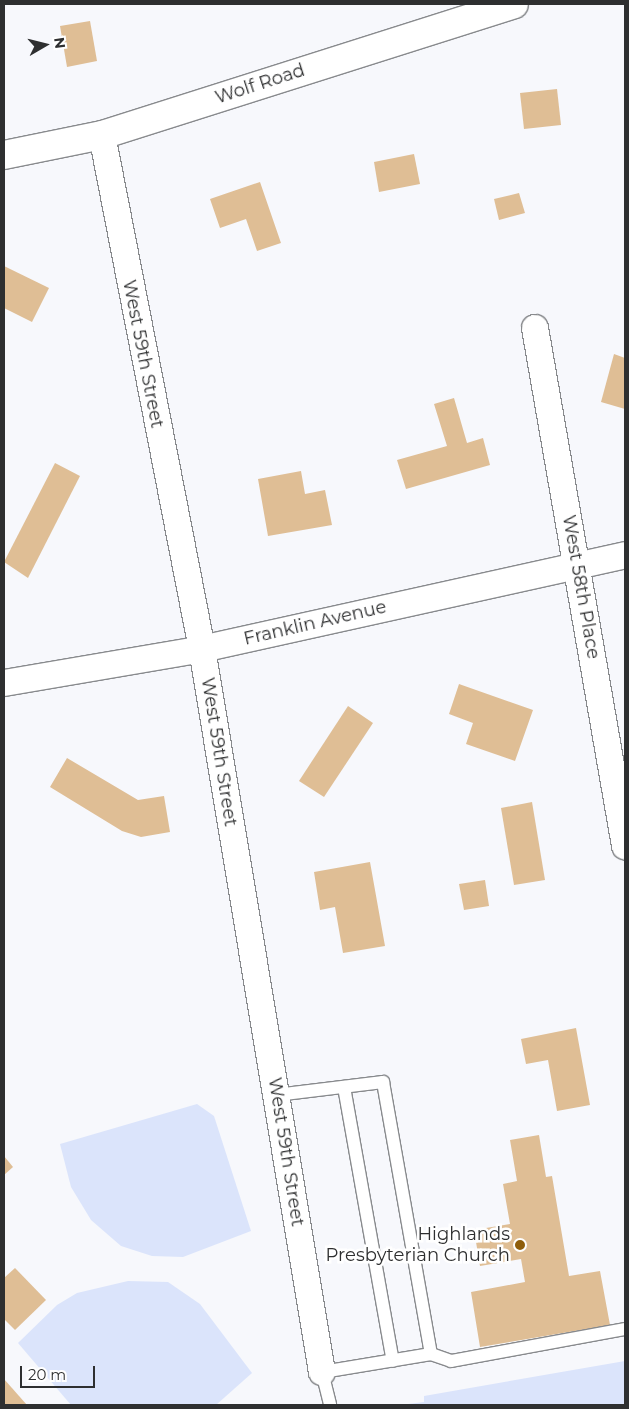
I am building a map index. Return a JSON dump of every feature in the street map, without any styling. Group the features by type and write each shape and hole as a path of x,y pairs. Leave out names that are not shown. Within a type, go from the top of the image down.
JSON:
{"main road":[{"name":"Wolf Road","path":"4,155 102,135 514,4"}],"street":[{"name":"West 59th Street","path":"102,135 202,649 322,1372"},
{"name":"West 58th Place","path":"535,328 578,564 625,846"},
{"name":"Franklin Avenue","path":"4,683 202,649 625,555"}],"lane":[{"path":"276,1095 383,1082 431,1354"},
{"path":"344,1087 393,1360"},
{"path":"330,1405 322,1372 431,1354 451,1361 625,1329"}],"shaded area":[{"path":"197,1104 214,1116 251,1231 183,1257 152,1256 121,1246 91,1220 71,1187 60,1144"},
{"path":"128,1281 168,1282 200,1304 252,1373 216,1405 71,1405 18,1343 57,1305 77,1293"},
{"path":"625,1361 625,1405 400,1405 424,1402 424,1396"}],"building":[{"path":"90,21 97,61 67,67 60,26"},
{"path":"557,89 561,125 524,129 520,93"},
{"path":"414,154 420,184 379,192 374,162"},
{"path":"260,182 281,243 257,251 246,219 220,228 210,199"},
{"path":"519,193 525,213 499,220 494,199"},
{"path":"4,266 49,288 32,322 4,308"},
{"path":"614,354 625,358 625,409 601,402"},
{"path":"454,398 467,443 483,438 490,465 406,489 397,460 447,446 434,404"},
{"path":"55,463 80,476 28,578 4,562"},
{"path":"301,471 305,494 325,490 332,525 268,536 258,479"},
{"path":"459,684 533,710 515,761 466,744 473,723 449,714"},
{"path":"348,706 373,723 324,797 299,781"},
{"path":"67,758 138,800 164,796 170,832 141,837 122,831 50,787"},
{"path":"532,802 545,880 514,885 501,808"},
{"path":"370,862 385,946 343,953 335,907 320,910 314,872"},
{"path":"485,880 489,906 464,910 459,884"},
{"path":"576,1028 590,1105 557,1111 548,1060 526,1064 521,1039"},
{"name":"Highlands Presbyterian Church","path":"539,1135 546,1177 552,1176 569,1276 600,1271 610,1325 480,1347 471,1292 525,1282 521,1259 480,1266 474,1230 510,1224 503,1184 517,1181 510,1140"},
{"path":"4,1156 13,1167 4,1175"},
{"path":"15,1268 46,1300 15,1330 4,1319 4,1278"},
{"path":"4,1379 27,1405 4,1405"}],"place":[{"name":"Highlands Presbyterian Church","path":"520,1245"}]}
